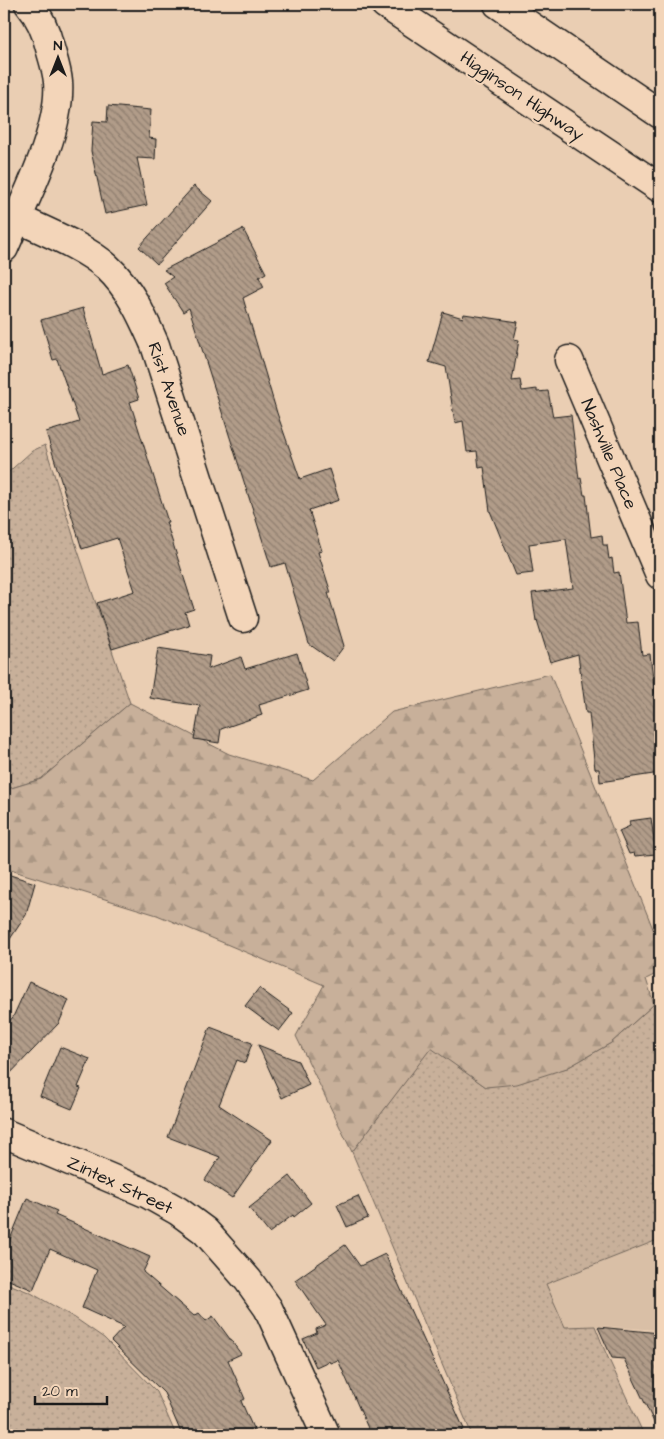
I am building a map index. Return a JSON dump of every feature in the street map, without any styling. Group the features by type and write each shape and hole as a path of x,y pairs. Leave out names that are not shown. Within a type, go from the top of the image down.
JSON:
{"main road":[{"path":"4,248 44,154 58,97 58,82 46,32 38,15 29,4"},
{"name":"Higginson Highway","path":"385,4 660,188"},
{"path":"498,4 660,114"},
{"name":"Rist Avenue","path":"17,218 86,253 107,267 138,309 155,345 243,618"},
{"name":"Nashville Place","path":"568,360 660,575"},
{"name":"Zintex Street","path":"4,1133 148,1194 178,1211 205,1232 248,1280 268,1308 326,1435"}],"shaded area":[{"path":"660,1239 660,1330 595,1326 565,1327 546,1284"}],"green space":[{"path":"45,445 77,548 130,703 41,779 8,789 4,793 4,476 32,451"},
{"path":"550,674 660,946 660,972 646,979 654,1004 611,1043 567,1068 517,1084 486,1087 431,1048 352,1152 296,1036 324,985 157,915 4,868 4,793 8,789 41,779 130,703 229,754 313,780 392,712"},
{"path":"660,1002 660,1239 546,1284 565,1327 595,1326 644,1435 472,1435 352,1152 431,1047 486,1087 567,1068 611,1043 654,1004"},
{"path":"4,1282 31,1293 75,1318 104,1338 157,1392 176,1435 4,1435"}],"building":[{"path":"108,106 151,110 149,138 156,139 155,159 137,158 147,205 105,214 91,151 93,121 107,122"},
{"path":"194,186 212,201 157,264 139,247"},
{"path":"243,229 266,273 259,277 264,287 243,298 277,413 300,479 329,469 339,500 309,510 322,551 318,552 331,593 328,593 344,646 333,661 309,644 285,563 271,567 189,308 183,312 164,283 173,277 164,270"},
{"path":"83,308 102,374 128,365 139,399 130,402 194,609 185,612 189,625 112,649 97,603 135,591 117,538 82,549 46,432 79,422 57,359 53,360 41,320"},
{"path":"443,312 463,318 464,314 518,322 514,339 519,340 512,381 520,380 522,391 537,389 537,392 548,391 553,417 571,415 579,479 581,478 584,495 586,495 591,537 602,535 603,545 607,545 609,559 612,558 614,573 619,572 626,623 638,622 642,655 650,654 655,694 660,693 660,773 600,782 599,769 595,769 589,713 586,713 578,654 550,662 536,621 532,593 573,588 566,539 529,544 533,573 516,575 490,511 484,467 479,468 477,451 467,452 463,421 455,423 446,367 429,362"},
{"path":"158,648 210,656 208,669 241,657 245,669 297,653 308,690 259,705 262,715 221,729 219,743 194,739 200,706 150,698"},
{"path":"651,818 656,854 635,856 634,853 629,854 619,831 630,826 629,821"},
{"path":"4,873 35,883 26,915 4,948"},
{"path":"29,982 69,1000 59,1023 4,1080 4,1027 13,1017"},
{"path":"259,988 293,1013 279,1031 245,1006"},
{"path":"210,1027 252,1043 245,1063 237,1060 219,1105 272,1140 232,1198 205,1180 220,1157 168,1137"},
{"path":"258,1045 298,1061 309,1085 282,1098"},
{"path":"60,1047 90,1059 78,1087 81,1088 72,1109 40,1096"},
{"path":"290,1176 311,1203 294,1217 293,1215 269,1233 249,1208"},
{"path":"358,1196 368,1218 347,1227 337,1205"},
{"path":"27,1198 57,1211 55,1215 150,1257 143,1272 194,1316 199,1313 206,1321 213,1316 241,1354 228,1360 245,1399 241,1401 256,1435 182,1435 164,1393 111,1341 124,1327 82,1308 97,1270 50,1249 33,1290 4,1278 4,1254"},
{"path":"345,1245 360,1266 385,1254 464,1429 454,1435 371,1435 338,1360 330,1363 329,1361 316,1367 303,1339 317,1333 316,1329 326,1325 295,1280"},
{"path":"598,1327 660,1333 660,1435 624,1359 612,1358"}]}
